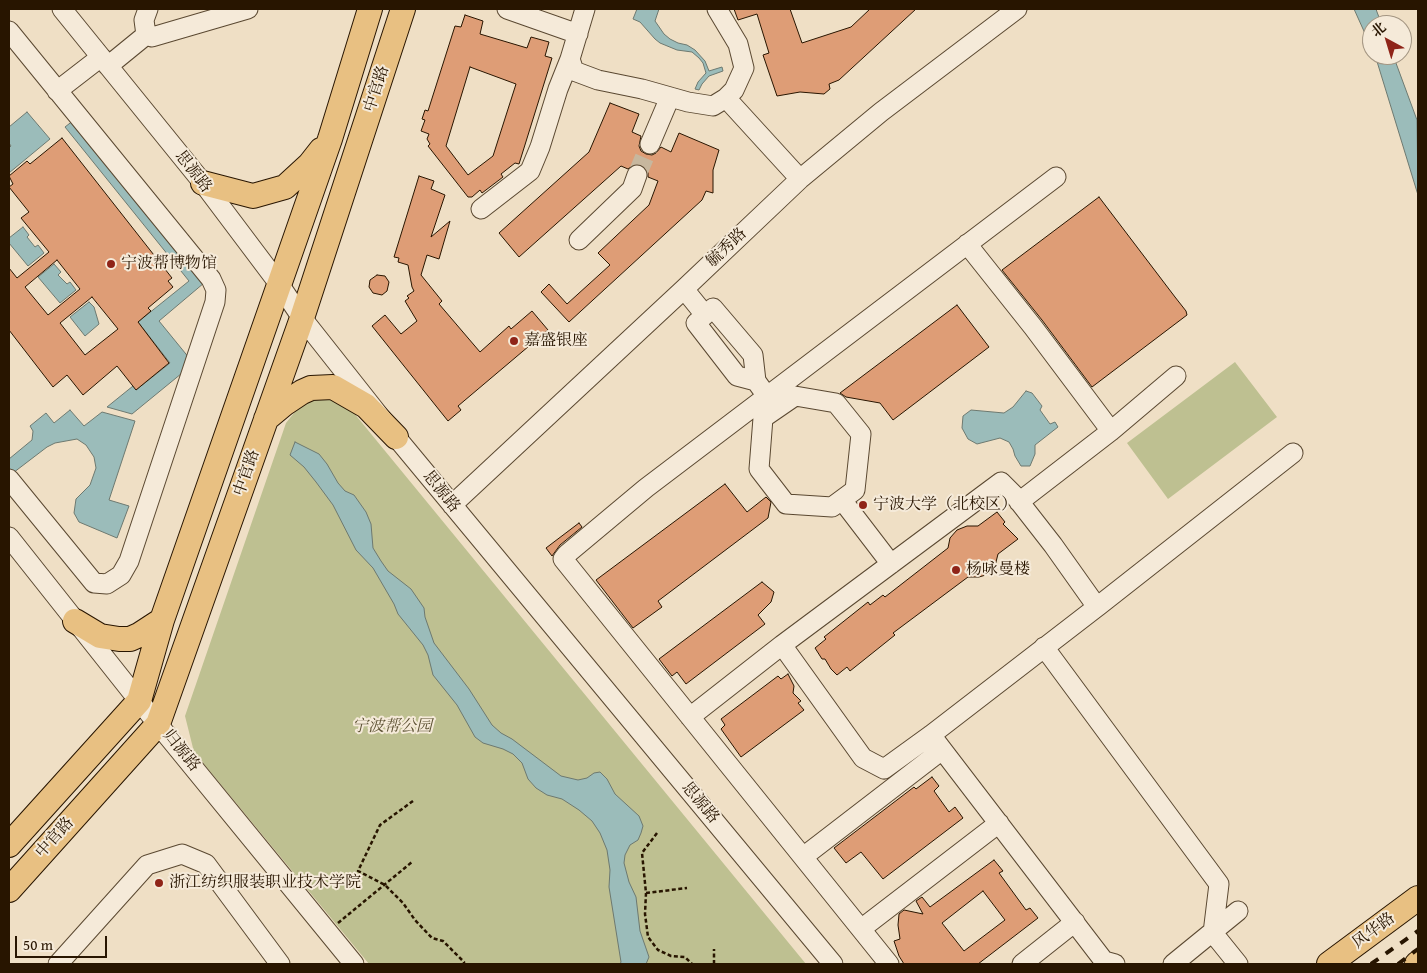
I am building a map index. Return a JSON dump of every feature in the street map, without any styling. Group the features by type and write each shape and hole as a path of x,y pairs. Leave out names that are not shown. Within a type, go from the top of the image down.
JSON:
{"main road":[{"name":"中官路","path":"9,845 139,701 162,620 330,139 370,9"},
{"name":"中官路","path":"9,890 158,724 302,318 403,9"},
{"path":"203,184 253,196 285,187 310,164 330,139"},
{"path":"266,419 302,392 311,388 333,387 366,406 396,437"},
{"path":"75,621 100,636 119,639 139,635 162,620"},
{"name":"风华路","path":"1329,964 1418,898"}],"street":[{"name":"思源路","path":"62,9 203,184 302,318 396,437 833,964"},
{"path":"146,35 144,20 148,9"},
{"path":"146,35 152,37 248,9"},
{"path":"506,9 578,34"},
{"path":"481,209 530,171 570,59 585,9"},
{"path":"570,59 574,72 598,80 642,89 688,102 713,106 726,98 734,90 744,68 738,44 717,9"},
{"name":"毓秀路","path":"452,505 800,179 881,112 1016,9"},
{"path":"9,31 211,279 216,290 215,302 129,561 121,575 107,584 94,583 9,478"},
{"path":"57,91 146,35"},
{"path":"650,144 670,96"},
{"path":"726,98 800,179"},
{"path":"579,240 632,189 638,175"},
{"path":"889,964 563,559 646,488 772,403 967,244 1056,177"},
{"path":"967,244 1033,327 1111,431"},
{"path":"684,289 705,315"},
{"path":"756,381 737,376 696,323 713,308 753,355 756,381 772,403"},
{"path":"1019,502 1111,431 1176,376"},
{"path":"795,396 836,403 861,434 855,490 842,500 832,507 786,504 759,470 763,418 772,403 795,396"},
{"path":"782,646 863,758 884,769 1097,607 1293,453"},
{"path":"690,717 1001,482 1053,545 1097,607"},
{"path":"842,500 891,564"},
{"name":"归源路","path":"9,537 139,701 354,964"},
{"path":"1044,647 1219,884 1213,932 1238,964"},
{"path":"930,735 1104,961 1114,964"},
{"path":"803,857 942,750"},
{"path":"861,929 999,823"},
{"path":"58,964 147,865 182,854 206,864 280,964"},
{"path":"1173,964 1238,911"},
{"path":"1022,964 1075,922"}],"path":[{"path":"413,801 380,825 358,871 385,885 403,903 415,920 432,938 443,941 464,964"},
{"path":"657,834 642,853 648,937 658,950 671,956 685,957 692,964"},
{"path":"328,932 412,862"},
{"path":"646,894 687,888"},
{"path":"714,949 714,964"}],"green space":[{"path":"1235,362 1277,417 1168,499 1127,443"},
{"name":"宁波帮公园","path":"322,394 349,407 806,964 369,964 194,752 185,716 286,423 301,404"}],"water":[{"path":"637,9 659,9 655,21 664,34 670,39 695,50 705,61 709,71 722,67 723,71 709,76 699,90 695,89 706,73 703,63 692,52 677,50 655,39 640,22 633,19"},
{"path":"1354,9 1376,9 1378,15 1362,15 1362,27"},
{"path":"1378,65 1397,65 1417,120 1418,195"},
{"path":"27,112 50,139 9,173 9,148 11,146 9,143 9,127"},
{"path":"74,120 204,283 159,321 190,359 187,369 132,414 107,407 133,386 136,390 170,363 138,322 189,281 65,127"},
{"path":"23,227 29,235 27,237 35,247 38,245 44,253 28,266 9,243 9,238"},
{"path":"54,264 61,272 58,275 67,284 70,282 76,290 60,303 38,277"},
{"path":"89,302 94,307 99,324 85,336 70,317"},
{"path":"1026,391 1032,393 1042,406 1040,410 1050,424 1055,422 1058,427 1035,445 1035,454 1030,466 1021,466 1009,442 1000,438 977,444 968,439 962,428 963,416 971,410 1004,413 1013,407"},
{"path":"70,410 84,426 102,412 135,421 109,500 129,506 117,538 79,522 74,513 76,499 90,485 96,468 94,457 86,445 77,439 55,443 47,447 9,476 9,459 32,440 33,431 30,426 46,413 54,423"},
{"path":"295,442 319,454 338,483 345,491 354,495 366,512 371,524 373,548 388,571 411,589 424,608 425,617 434,643 469,689 492,725 561,776 578,780 600,772 607,779 615,794 639,816 643,826 641,833 638,840 630,845 625,855 624,863 629,882 636,897 640,931 649,957 646,964 620,964 609,887 610,870 607,850 600,833 592,821 562,799 547,795 536,788 528,779 522,763 513,754 483,743 475,737 457,705 433,675 428,655 423,645 398,614 373,568 356,550 333,505 304,467 290,455"}],"building":[{"path":"734,9 790,9 802,43 851,27 870,9 916,9 839,80 829,84 830,89 824,94 800,92 777,96 763,55 769,53 757,14 738,20"},
{"path":"465,15 483,21 480,34 527,48 531,37 549,42 545,56 552,58 519,164 515,163 501,174 503,177 482,193 480,190 472,197 468,197 428,146 430,144 427,139 429,134 421,131 425,120 422,119 425,110 428,111 455,26 461,27","holes":["470,67 516,84 493,156 468,175 446,146"]},
{"path":"610,103 639,114 632,132 641,136 639,146 641,151 646,154 652,155 661,147 671,152 679,133 719,150 713,170 713,193 706,191 702,200 569,322 541,292 549,284 567,304 610,265 598,253 649,205 658,181 648,177 646,168 641,165 635,164 628,169 621,166 519,257 499,233 589,152"},
{"name":"宁波帮博物馆","path":"62,138 172,278 168,281 173,287 148,308 151,311 138,322 169,363 136,390 117,366 83,395 67,375 53,387 9,330 9,268 17,278 49,252 21,218 29,212 9,187 13,184 9,176 27,161 30,164","holes":["57,260 80,289 48,315 25,287","92,297 118,329 85,355 60,323"]},
{"path":"419,176 434,181 431,189 445,195 431,237 450,221 439,259 427,255 421,275 442,301 439,304 480,352 509,326 511,329 532,311 548,330 458,406 461,410 448,421 372,326 385,315 401,334 417,321 405,301 409,298 407,296 414,291 408,265 398,262 399,258 394,257"},
{"path":"1099,197 1186,311 1187,315 1092,387 1002,270"},
{"path":"377,275 385,276 389,282 387,291 382,295 373,293 369,287 370,280"},
{"path":"957,305 989,347 893,420 880,403 846,397 840,393"},
{"path":"725,484 747,512 766,497 771,502 768,518 658,601 662,607 633,628 596,580"},
{"name":"杨咏曼楼","path":"997,512 1005,522 1003,524 1018,539 998,554 995,566 989,574 979,577 968,577 893,633 895,635 850,671 847,667 837,675 825,659 822,659 815,648 826,639 824,637 868,602 870,605 883,595 885,597 948,548 950,538 957,530 967,526 978,526"},
{"path":"579,523 582,527 560,545 552,556 546,548"},
{"path":"762,582 774,592 771,602 758,615 765,624 686,684 677,672 672,676 659,659"},
{"path":"788,674 794,686 793,693 801,701 798,703 804,710 741,757 721,729 725,725 721,719 778,676 781,679"},
{"path":"932,777 939,786 934,791 949,812 955,807 963,818 883,879 861,852 846,863 834,848 914,787 916,789"},
{"path":"994,860 1003,871 999,873 1026,910 1030,908 1038,918 978,964 904,964 894,941 900,939 899,914 904,910 923,914 916,901 922,897 930,907","holes":["983,891 1005,920 964,951 942,923"]}],"tunnel":[{"path":"637,175 650,144"}],"railway":[{"path":"1371,964 1418,931"},
{"path":"1398,964 1418,949"}],"place":[{"name":"宁波帮博物馆","path":"111,264"},
{"name":"嘉盛银座","path":"514,341"},
{"name":"宁波大学（北校区）","path":"863,505"},
{"name":"杨咏曼楼","path":"956,570"},
{"name":"浙江纺织服装职业技术学院","path":"159,883"}]}
